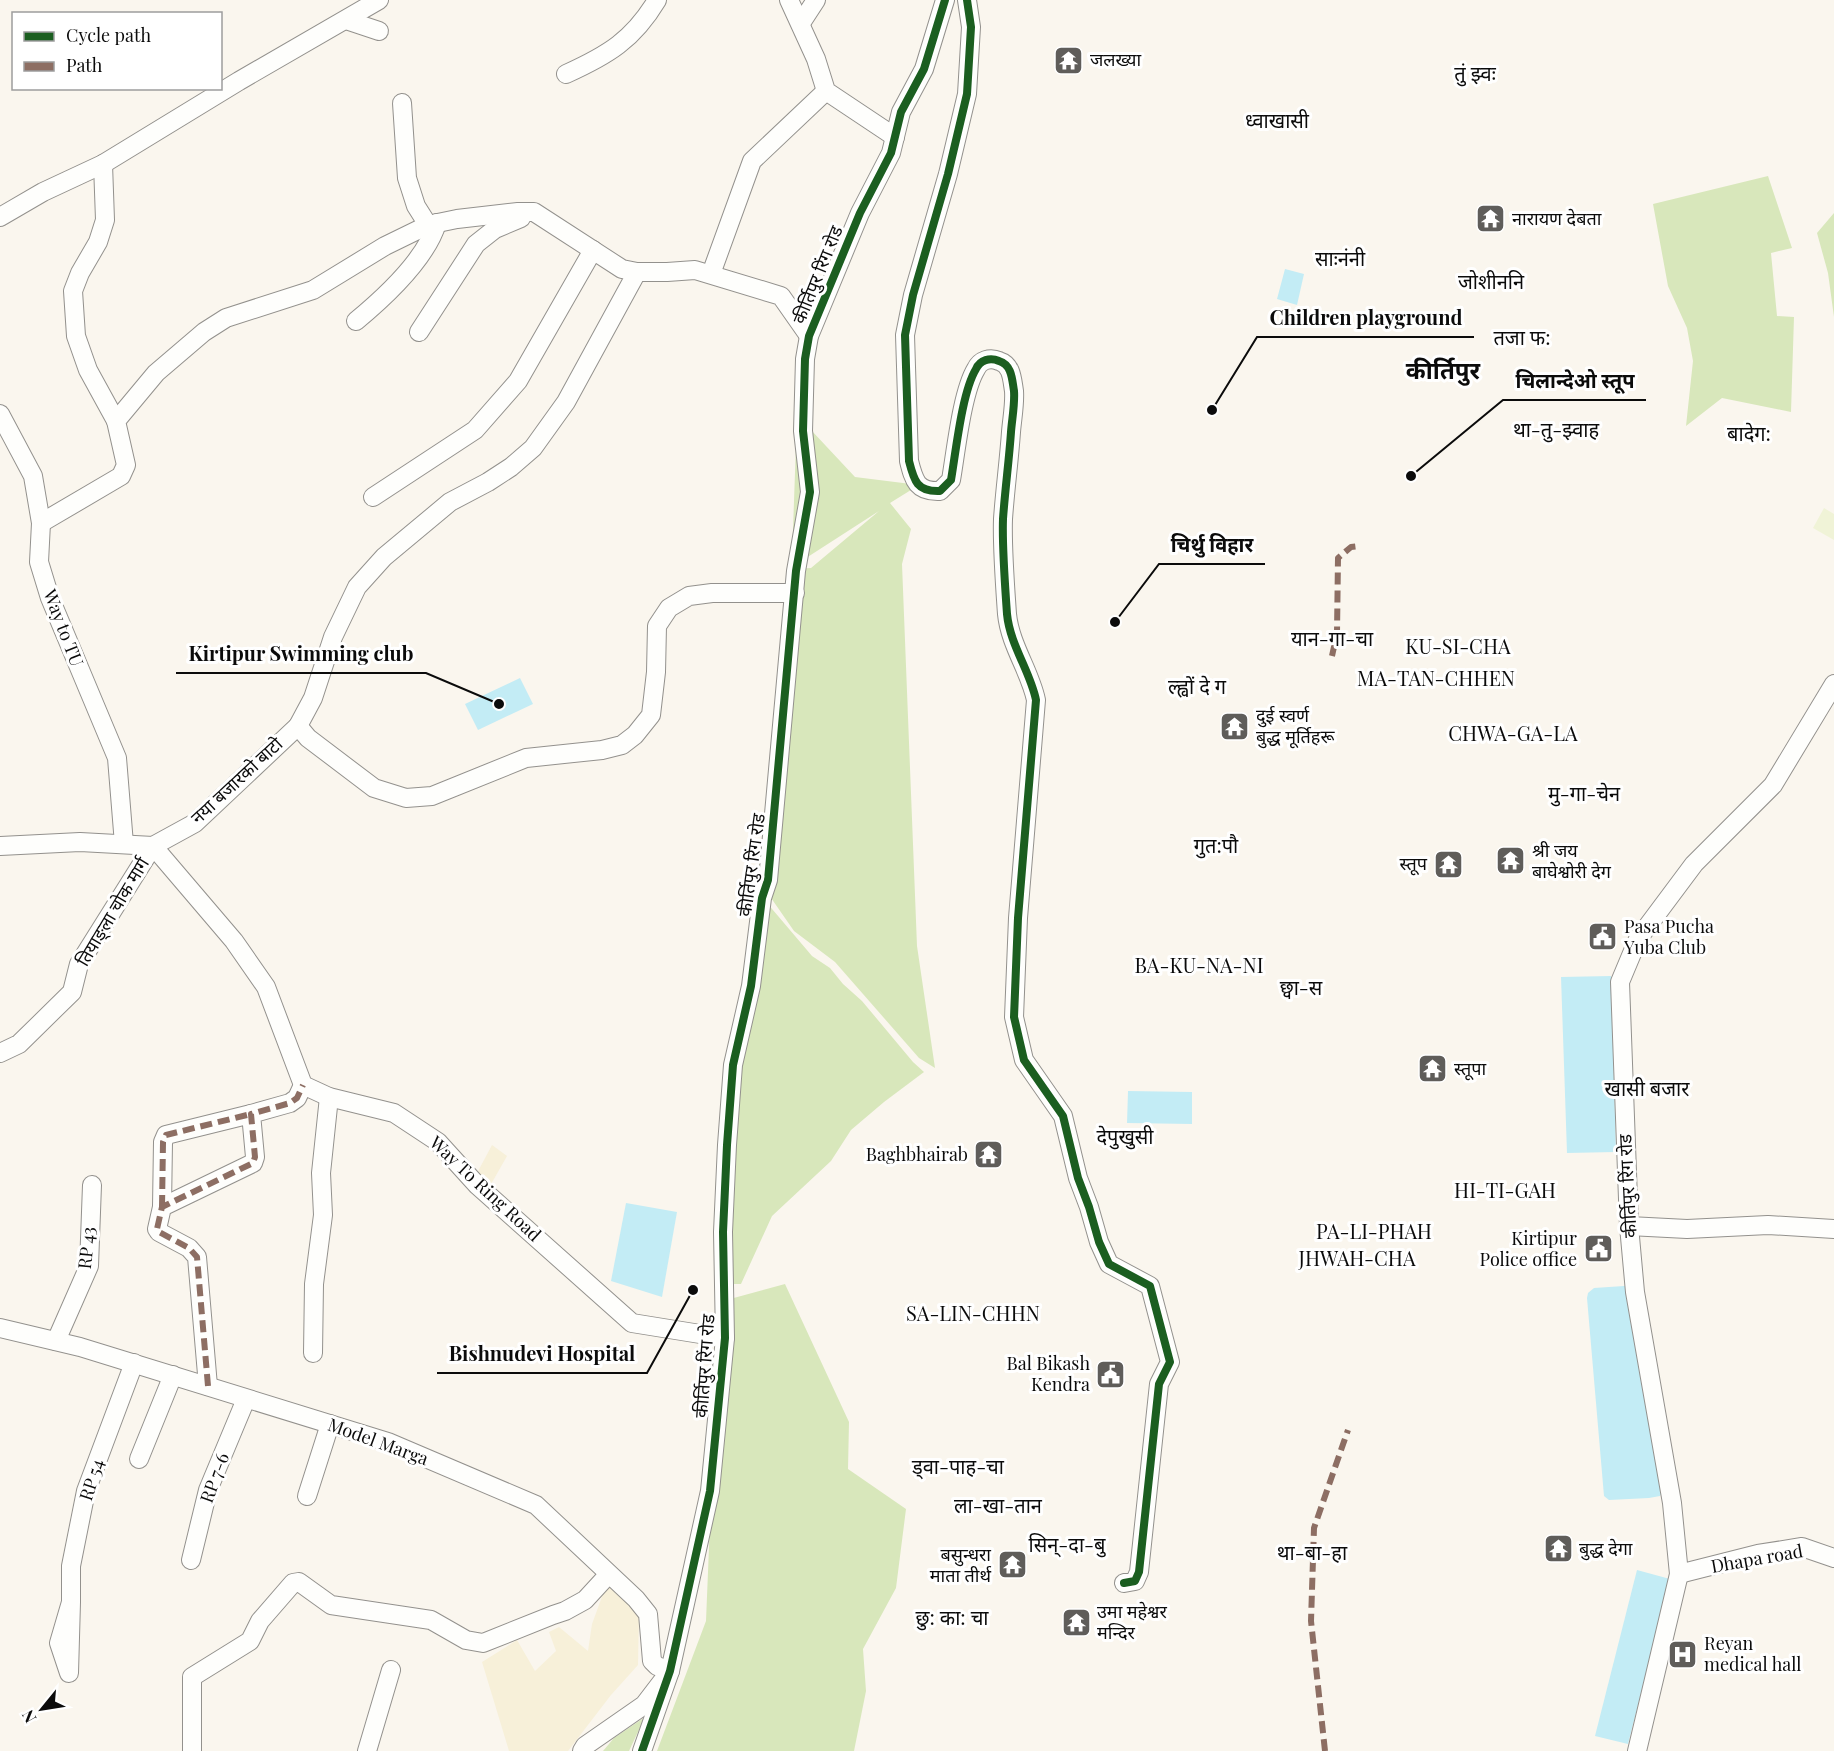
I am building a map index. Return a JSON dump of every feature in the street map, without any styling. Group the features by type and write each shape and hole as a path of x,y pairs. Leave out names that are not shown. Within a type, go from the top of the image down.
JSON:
{"street":[{"path":"0,217 43,192 103,164 239,81 379,0"},
{"path":"566,74 598,59 629,37 644,21 657,0"},
{"path":"789,0 816,59 826,91 895,137"},
{"path":"801,23 816,0"},
{"name":"कीर्तिपुर रिंग रोड","path":"642,1751 670,1671 710,1491 725,1338 723,1232 733,1065 751,986 762,898 768,880 796,571 810,492 803,431 809,336 860,213 891,153 901,112 924,69 945,0"},
{"path":"968,0 971,27 968,94 948,174 913,295 905,335 909,461 912,473 922,489 940,491 951,480 968,389 976,369 984,361 990,359 996,359 1007,365 1011,371 1014,394 1003,522 1007,616 1011,634 1033,686 1036,700 1018,918 1014,1017 1024,1060 1063,1116 1078,1178 1099,1242 1109,1264 1150,1286 1170,1362 1159,1384 1139,1572 1135,1581 1124,1583"},
{"path":"346,20 379,31"},
{"path":"711,274 752,161 826,91"},
{"path":"357,321 387,295 432,238 432,224 416,206 407,178 402,103"},
{"path":"41,523 121,476 126,465 116,421 88,370 76,336 75,325 73,291 80,273 98,242 105,220 103,164"},
{"path":"116,421 156,373 204,332 226,318 314,290 385,246 432,224 518,212 534,212 622,269 637,272 695,270 781,296 809,336"},
{"path":"419,332 476,244 495,229 534,212"},
{"path":"373,497 475,430 518,381 593,250"},
{"path":"297,726 313,698 333,637 357,587 384,557 450,502 503,472 533,448 567,402 637,272"},
{"name":"Way to TU","path":"0,414 33,476 41,523 39,562 50,598 117,758 124,844"},
{"name":"नया बजारको बाटो","path":"153,846 195,823 297,726 308,738 374,788 406,798 432,796 526,758 602,750 622,745 635,735 651,715 656,672 657,626 669,608 689,596 712,593 795,593"},
{"name":"कीर्तिपुर रिंग रोड","path":"1637,1751 1679,1574 1672,1503 1635,1292 1629,1226 1620,982 1638,939 1694,864 1773,785 1834,684"},
{"path":"0,846 80,842 153,846 234,941 266,987 303,1085 297,1098 290,1104 166,1135 163,1142 162,1207 157,1228 159,1232 189,1248 197,1257 207,1386"},
{"name":"तियाङ्ला चोक मार्ग","path":"0,1053 19,1044 72,992 79,964 153,846"},
{"name":"Way To Ring Road","path":"303,1085 328,1097 394,1113 438,1142 477,1185 632,1323 725,1338"},
{"path":"313,1353 314,1284 322,1215 321,1173 328,1097"},
{"path":"162,1207 253,1162 255,1158 251,1114"},
{"name":"RP 43","path":"56,1341 89,1266 92,1185"},
{"path":"1629,1226 1687,1229 1768,1225 1834,1229"},
{"name":"Model Marga","path":"0,1328 134,1363 388,1442 536,1505 636,1599 648,1614 652,1661 657,1666 670,1671"},
{"name":"RP 54","path":"71,1602 71,1566 86,1491 134,1363"},
{"path":"139,1459 173,1375"},
{"name":"RP 7-6","path":"191,1560 208,1490 246,1399"},
{"path":"307,1496 330,1424"},
{"name":"Dhapa road","path":"1679,1574 1758,1554 1802,1547 1834,1558"},
{"path":"192,1751 192,1677 250,1641 260,1621 293,1583 299,1582 331,1605 431,1620 466,1640 483,1643 565,1611 585,1600 608,1575"},
{"path":"367,1751 391,1670"},
{"path":"583,1749 644,1705 670,1671"}],"shaded area":[{"path":"492,1145 507,1156 490,1186 476,1175"},
{"path":"607,1583 639,1614 638,1665 611,1695 568,1751 509,1751 482,1662 517,1640 535,1671 556,1651 549,1632 559,1627 588,1651 592,1624"}],"green space":[{"path":"1768,176 1792,248 1771,253 1777,316 1794,317 1791,412 1722,398 1686,426 1693,361 1687,328 1668,286 1653,204"},
{"path":"1834,213 1834,317 1828,273 1817,233"},
{"path":"797,415 855,477 919,485 890,503 911,529 902,564 917,946 935,1068 919,1058 835,962 794,931 769,895 757,887 790,569 811,568 879,511 803,560 792,559"},
{"path":"1824,508 1834,514 1834,540 1813,528"},
{"path":"767,903 812,956 830,968 843,984 862,1001 924,1072 851,1130 831,1161 772,1216 741,1284 722,1284 717,1224 717,1165 738,1034"},
{"path":"785,1284 849,1422 848,1469 906,1509 896,1588 863,1649 866,1691 854,1751 657,1751 706,1621 719,1302"},
{"path":"645,1717 629,1751 603,1751 614,1738"}],"water":[{"path":"1285,269 1304,274 1297,305 1277,299"},
{"path":"520,678 533,704 478,730 465,704"},
{"path":"1611,976 1616,1152 1567,1153 1561,977"},
{"path":"1128,1091 1192,1092 1192,1124 1127,1123"},
{"path":"626,1203 677,1212 662,1297 611,1281"},
{"path":"1626,1286 1662,1491 1660,1496 1649,1498 1609,1500 1604,1496 1587,1298 1588,1293 1594,1288"},
{"path":"1637,1570 1670,1579 1628,1744 1595,1736"}],"marked path":[{"path":"1332,656 1337,633 1338,558 1351,547 1359,546"},
{"path":"208,1386 197,1257 189,1248 159,1232 157,1229 162,1207 253,1163 255,1157 251,1114 290,1103 297,1098 303,1085"},
{"path":"162,1207 163,1142 166,1135 251,1114"},
{"path":"1325,1751 1311,1621 1314,1528 1348,1430"}],"cycle path":[{"path":"642,1751 670,1671 710,1491 725,1338 723,1232 733,1065 751,986 762,898 768,880 796,571 810,492 803,431 805,359 809,336 860,213 891,153 901,112 924,69 945,0"},
{"path":"967,0 971,27 967,94 948,174 913,295 905,335 909,461 915,480 921,487 926,490 940,491 951,480 963,407 976,369 980,363 989,359 1007,366 1012,377 1014,396 1003,519 1007,614 1012,636 1036,700 1018,918 1014,1017 1024,1060 1063,1116 1078,1178 1099,1242 1109,1264 1150,1286 1170,1362 1159,1384 1139,1572 1135,1581 1124,1583"}],"place":[{"name":"जलख्या","path":"1069,60"},
{"name":"नारायण देबता","path":"1491,219"},
{"name":"Children playground","path":"1212,410"},
{"name":"चिलान्देओ स्तूप","path":"1411,476"},
{"name":"चिर्थु विहार","path":"1115,622"},
{"name":"Kirtipur Swimming club","path":"499,704"},
{"name":"दुई स्वर्ण बुद्ध मूर्तिहरू","path":"1235,726"},
{"name":"श्री जय बाघेश्वोरी देग","path":"1511,861"},
{"name":"स्तूप","path":"1448,864"},
{"name":"Pasa Pucha Yuba Club","path":"1603,937"},
{"name":"स्तूपा","path":"1433,1069"},
{"name":"Baghbhairab","path":"989,1155"},
{"name":"Kirtipur Police office","path":"1598,1249"},
{"name":"Bishnudevi Hospital","path":"693,1290"},
{"name":"Bal Bikash Kendra","path":"1111,1374"},
{"name":"बुद्ध देगा","path":"1558,1549"},
{"name":"बसुन्धरा माता तीर्थ","path":"1012,1565"},
{"name":"उमा महेश्वर मन्दिर","path":"1076,1622"},
{"name":"Reyan medical hall","path":"1683,1654"}],"district":[{"name":"तुं झ्वः","path":"1475,74"},
{"name":"ध्वाखासी","path":"1277,121"},
{"name":"साःनंनी","path":"1340,259"},
{"name":"जोशीननि","path":"1491,282"},
{"name":"तजा फ:","path":"1522,338"},
{"name":"कीर्तिपुर","path":"1443,371"},
{"name":"था-तु-झ्वाह","path":"1556,430"},
{"name":"बादेग:","path":"1749,434"},
{"name":"यान-गा-चा","path":"1332,639"},
{"name":"KU-SI-CHA","path":"1458,647"},
{"name":"MA-TAN-CHHEN","path":"1436,679"},
{"name":"ल्ह्वों दे ग","path":"1197,687"},
{"name":"CHWA-GA-LA","path":"1513,734"},
{"name":"मु-गा-चेन","path":"1584,794"},
{"name":"गुत:पौ","path":"1216,846"},
{"name":"BA-KU-NA-NI","path":"1199,966"},
{"name":"छ्वा-स","path":"1301,988"},
{"name":"खासी बजार","path":"1647,1089"},
{"name":"देपुखुसी","path":"1125,1137"},
{"name":"HI-TI-GAH","path":"1505,1191"},
{"name":"PA-LI-PHAH","path":"1374,1232"},
{"name":"JHWAH-CHA","path":"1357,1259"},
{"name":"SA-LIN-CHHN","path":"973,1314"},
{"name":"ड्वा-पाह-चा","path":"958,1467"},
{"name":"ला-खा-तान","path":"998,1506"},
{"name":"सिन्-दा-बु","path":"1067,1545"},
{"name":"था-बा-हा","path":"1312,1553"},
{"name":"छु: का: चा","path":"952,1618"}]}
